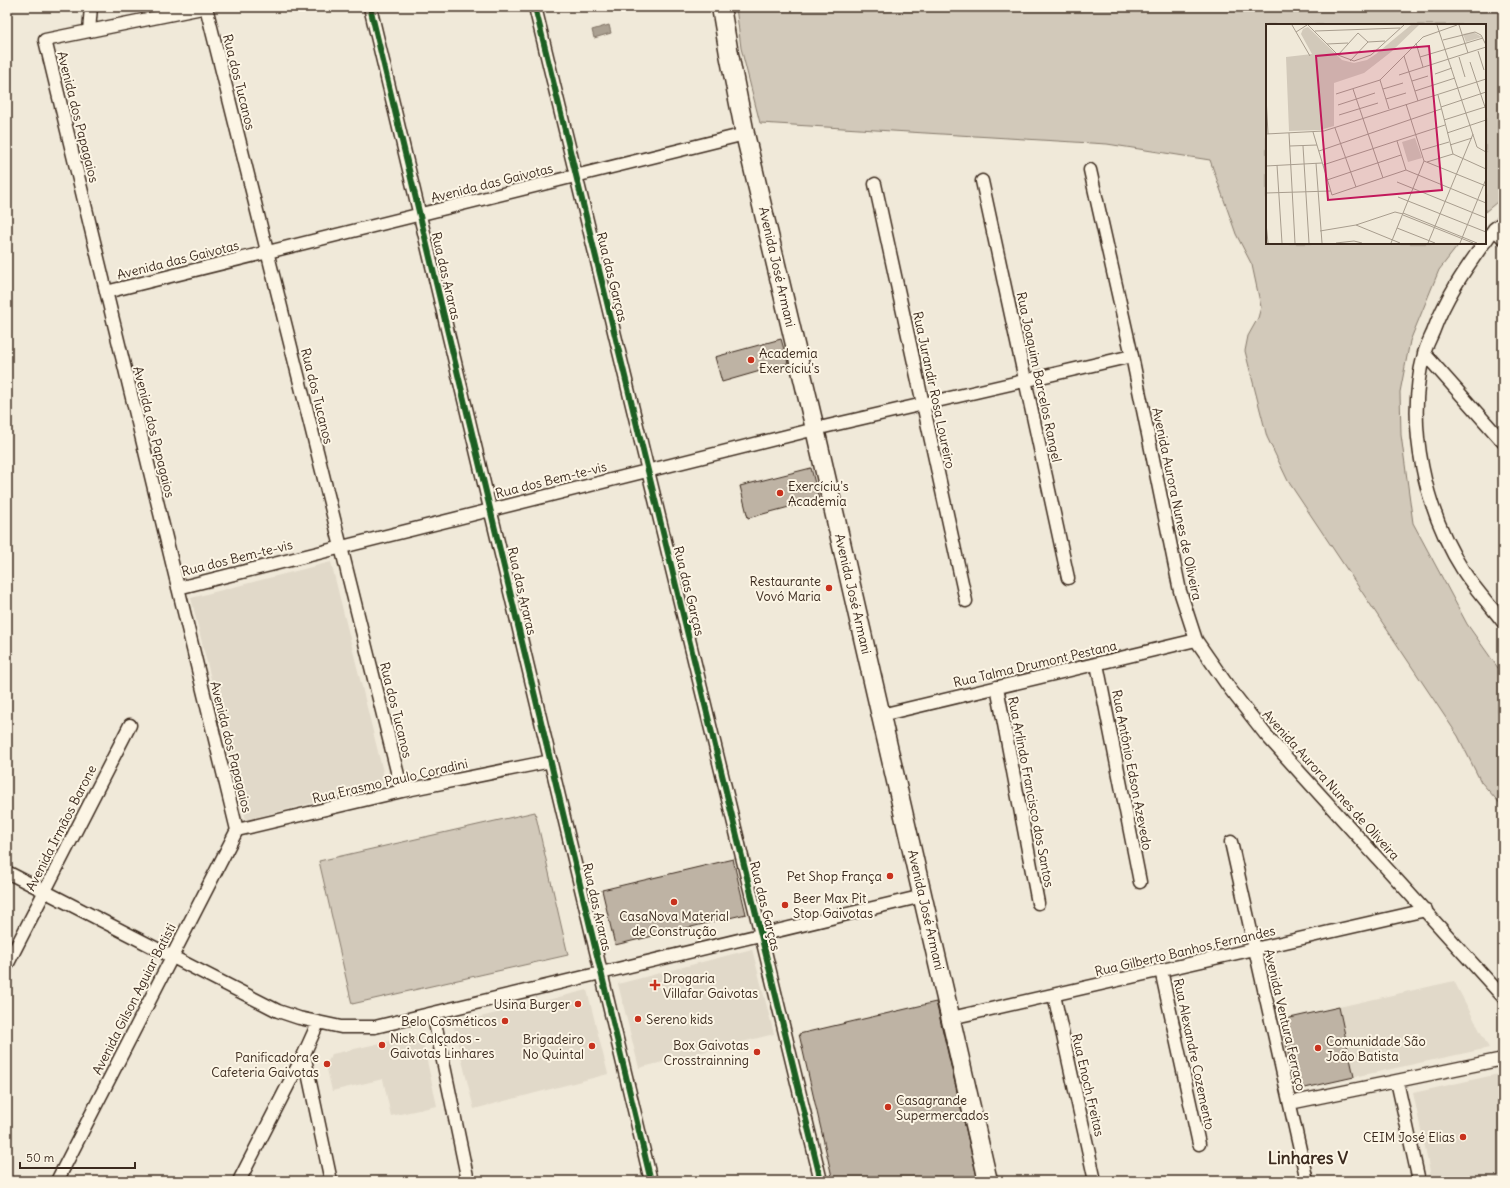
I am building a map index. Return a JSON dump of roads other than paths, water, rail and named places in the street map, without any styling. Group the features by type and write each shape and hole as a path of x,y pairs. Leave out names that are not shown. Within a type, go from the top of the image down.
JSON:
{"main road":[{"name":"Avenida José Armani","path":"722,7 729,54 745,134 815,429 988,1181"}],"street":[{"path":"91,7 90,31 207,7"},
{"name":"Rua dos Tucanos","path":"207,7 340,547 402,791"},
{"name":"Rua das Araras","path":"370,7 651,1181"},
{"name":"Rua das Garças","path":"535,7 821,1181"},
{"name":"Avenida dos Papagaios","path":"90,31 45,40 237,830"},
{"name":"Avenida das Gaivotas","path":"106,292 745,134"},
{"name":"Avenida Aurora Nunes de Oliveira","path":"1090,170 1132,356 1180,591 1196,640 1230,689 1266,735 1426,910 1503,997"},
{"name":"Rua Joaquim Barcelos Rangel","path":"982,181 1068,578"},
{"name":"Rua Jurandir Rosa Loureiro","path":"875,184 966,601"},
{"path":"1499,226 1503,238"},
{"path":"1486,241 1499,226"},
{"path":"1484,244 1460,277 1441,310 1424,353 1417,389 1417,425 1423,471 1433,508 1449,546 1465,572 1503,622"},
{"path":"1424,353 1503,442"},
{"name":"Rua dos Bem-te-vis","path":"178,588 815,429 1132,356"},
{"name":"Rua Talma Drumont Pestana","path":"881,714 1196,640"},
{"name":"Rua Antônio Edson Azevedo","path":"1097,664 1140,882"},
{"name":"Rua Arlindo Francisco dos Santos","path":"997,687 1038,903"},
{"name":"Avenida Irmãos Barone","path":"7,965 130,725"},
{"name":"Rua Erasmo Paulo Coradini","path":"237,830 402,791 551,761"},
{"name":"Avenida Gilson Aguiar Batisti","path":"57,1181 237,830"},
{"name":"Avenida Ventura Ferraço","path":"1231,842 1307,1181"},
{"path":"7,872 278,1011 318,1023 341,1027 375,1027 922,896"},
{"name":"Rua Gilberto Banhos Fernandes","path":"950,1018 1426,910"},
{"name":"Rua Alexandre Cozemento","path":"1161,970 1199,1144"},
{"name":"Rua Enoch Freitas","path":"1054,995 1095,1181"},
{"path":"432,1013 468,1181"},
{"path":"239,1181 304,1054 318,1023"},
{"path":"304,1054 331,1181"},
{"path":"1290,1103 1503,1059"},
{"path":"1397,1081 1419,1181"}],"place":[{"name":"Academia Exercíciu's","path":"751,360"},
{"name":"Exercíciu's Academia","path":"780,493"},
{"name":"Restaurante Vovó Maria","path":"829,588"},
{"name":"Pet Shop França","path":"890,876"},
{"name":"CasaNova Material de Construção","path":"674,902"},
{"name":"Beer Max Pit Stop Gaivotas","path":"785,905"},
{"name":"Drogaria Villafar Gaivotas","path":"655,985"},
{"name":"Usina Burger","path":"578,1004"},
{"name":"Sereno kids","path":"638,1019"},
{"name":"Belo Cosméticos","path":"505,1021"},
{"name":"Nick Calçados - Gaivotas Linhares","path":"382,1045"},
{"name":"Brigadeiro No Quintal","path":"592,1046"},
{"name":"Comunidade São João Batista","path":"1318,1048"},
{"name":"Box Gaivotas Crosstrainning","path":"757,1052"},
{"name":"Panificadora e Cafeteria Gaivotas","path":"327,1064"},
{"name":"Casagrande Supermercados","path":"888,1107"},
{"name":"CEIM José Elias","path":"1463,1137"}],"district":[{"name":"Linhares V","path":"1308,1158"}]}
